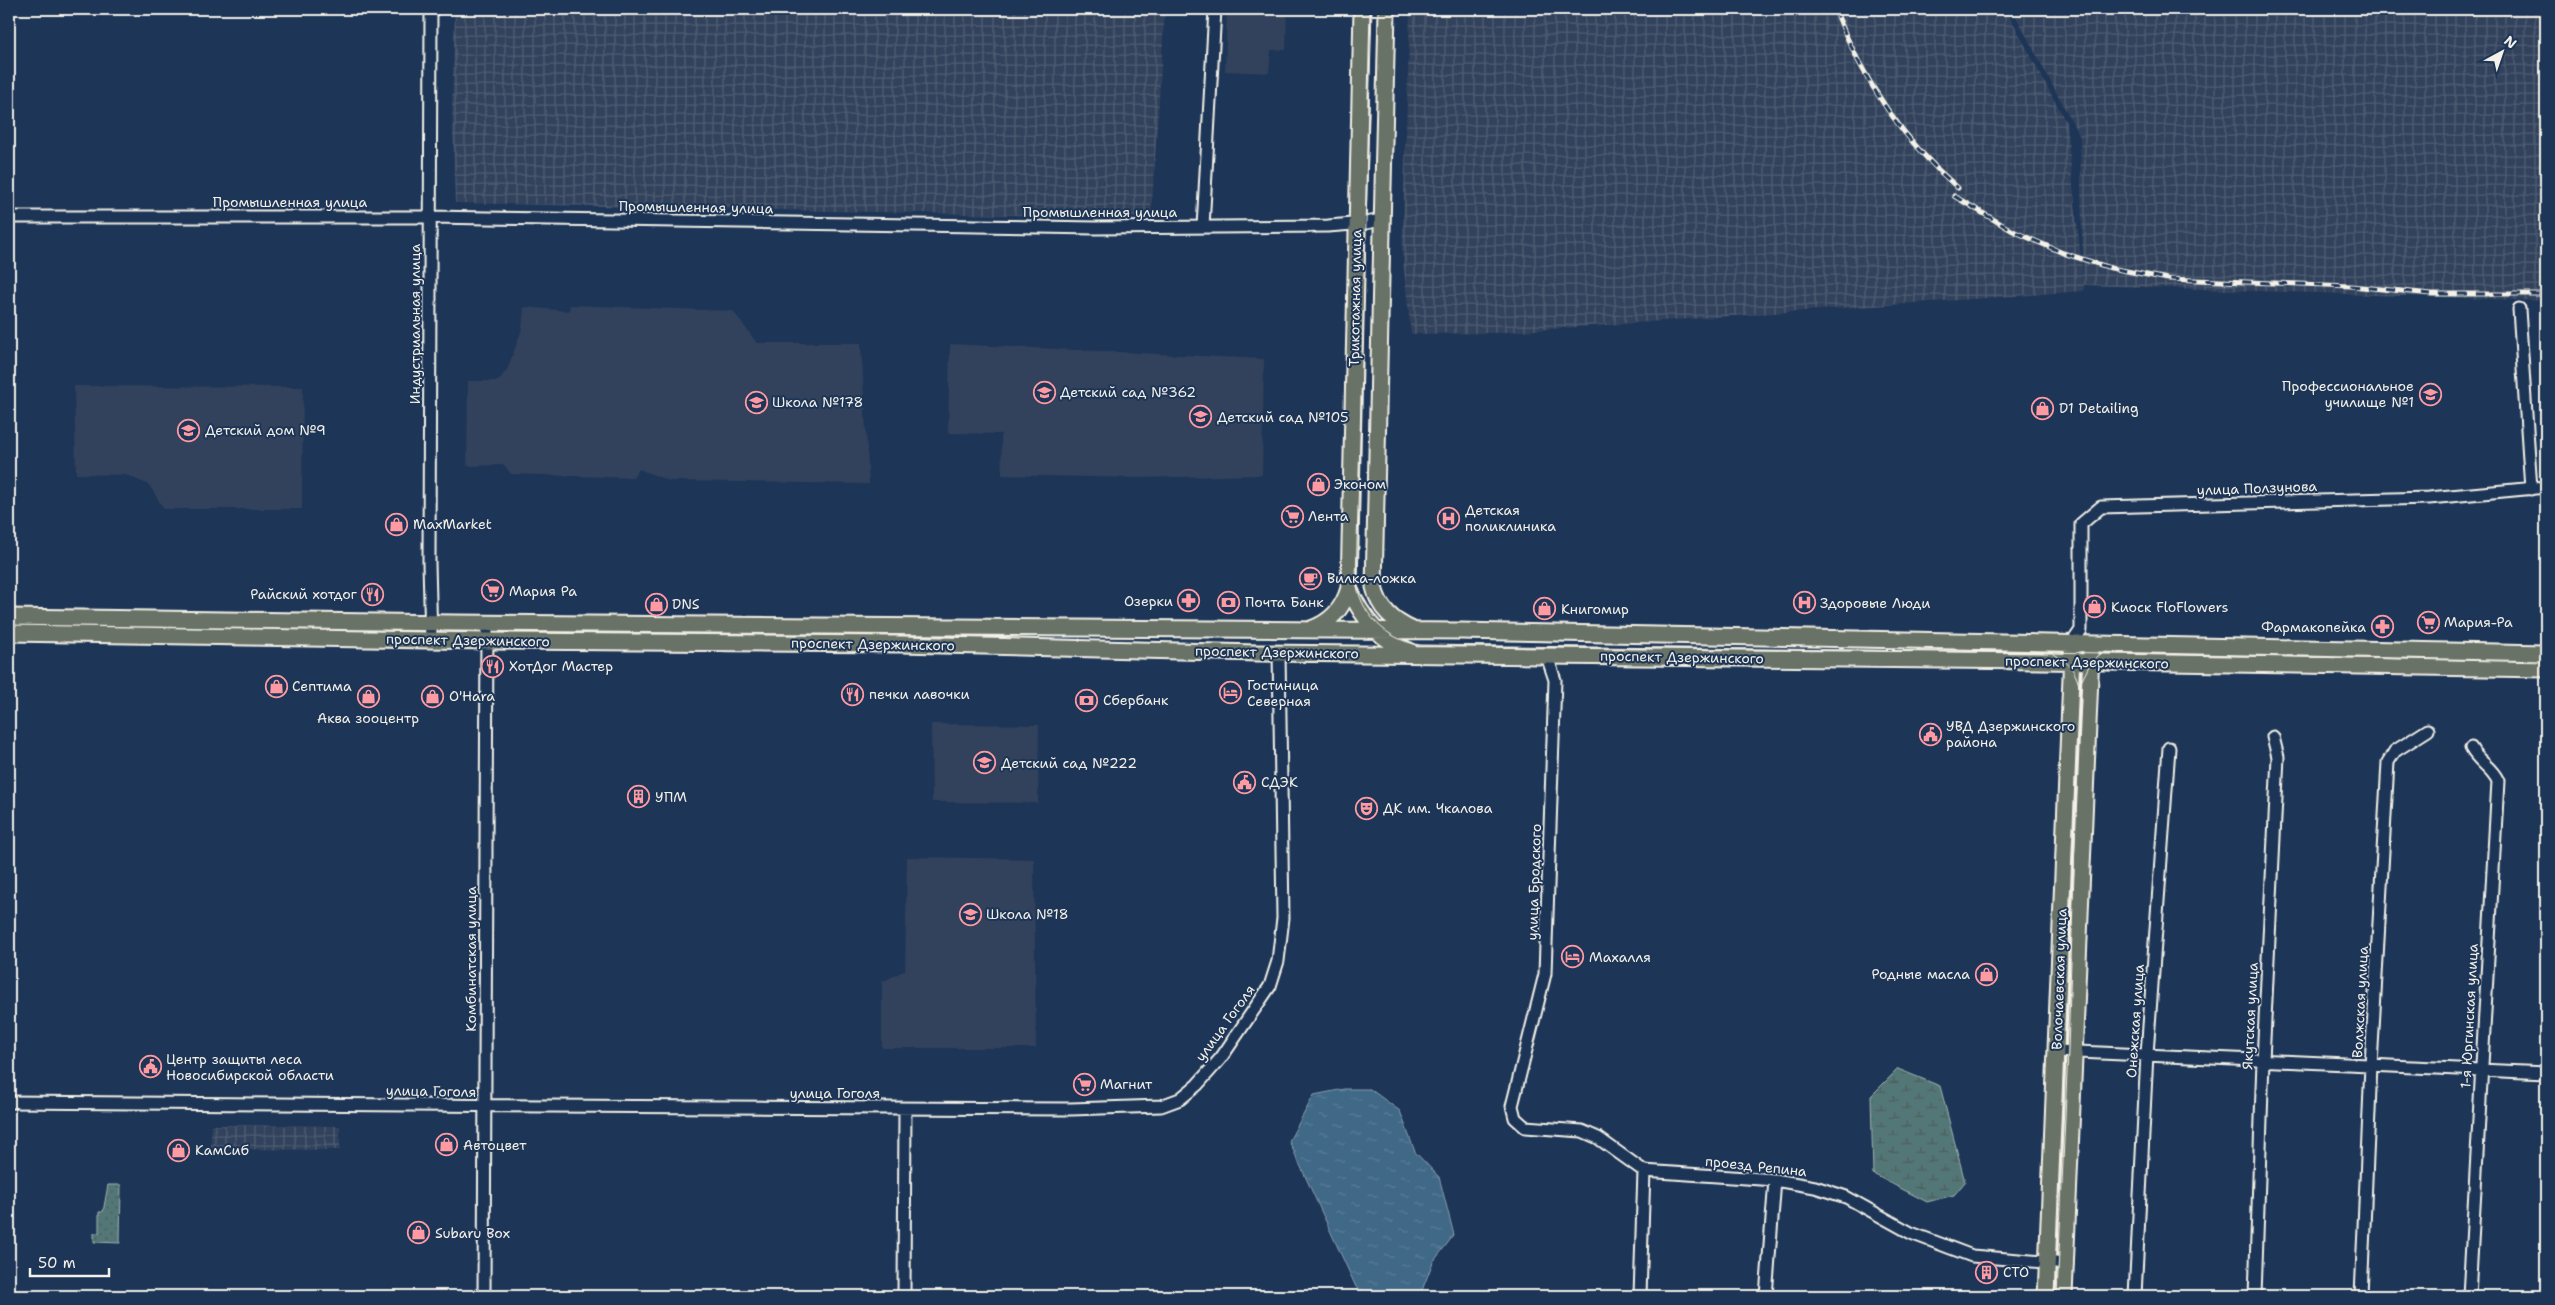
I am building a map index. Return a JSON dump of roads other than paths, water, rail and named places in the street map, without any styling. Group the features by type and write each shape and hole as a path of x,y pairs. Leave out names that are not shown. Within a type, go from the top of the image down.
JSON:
{"main road":[{"name":"Трикотажная улица","path":"1349,588 1362,9"},
{"name":"Трикотажная улица","path":"1374,587 1381,220 1388,9"},
{"path":"1308,652 1328,644 1347,631 1363,614 1374,587"},
{"path":"1374,587 1376,598 1387,614 1401,625 1415,631"},
{"path":"1349,588 1363,614 1377,631 1389,642 1420,654"},
{"path":"1305,631 1325,624 1340,609 1349,588"},
{"name":"проспект Дзержинского","path":"9,617 430,623 1415,631 2546,653"},
{"name":"проспект Дзержинского","path":"9,633 2546,669"},
{"name":"Волочаевская улица","path":"2046,1296 2072,643"},
{"name":"Волочаевская улица","path":"2064,1296 2091,644"}],"street":[{"name":"Индустриальная улица","path":"431,640 432,9"},
{"path":"1203,227 1215,9"},
{"name":"Промышленная улица","path":"9,217 431,217 776,224 1203,227 1356,224 1381,220"},
{"path":"2519,309 2531,489"},
{"name":"улица Ползунова","path":"2081,630 2082,524 2101,507 2429,498 2546,487"},
{"name":"Комбинатская улица","path":"484,1296 487,623"},
{"path":"2072,643 2081,630 2091,644"},
{"name":"улица Гоголя","path":"9,1102 330,1103 485,1107 906,1109 1161,1106 1180,1099 1197,1085 1221,1058 1270,986 1278,961 1283,918 1279,652"},
{"name":"улица Бродского","path":"1547,656 1555,680 1545,974 1512,1106 1515,1118 1526,1127 1582,1131 1598,1138 1644,1171"},
{"name":"Волжская улица","path":"2361,1296 2371,1065 2388,762 2395,751 2428,730"},
{"name":"Якутская улица","path":"2255,1296 2263,1060 2278,757 2273,737"},
{"name":"Онежская улица","path":"2135,1296 2148,1054 2169,748"},
{"name":"1-я Юргинская улица","path":"2469,1296 2480,1071 2498,781 2493,771 2477,760 2471,748"},
{"path":"2056,1051 2546,1073"},
{"path":"904,1296 906,1109"},
{"path":"1640,1296 1644,1171"},
{"name":"проезд Репина","path":"1644,1171 1775,1180 1815,1187 1846,1197 1911,1233 1972,1256 2066,1264"},
{"path":"1766,1296 1775,1180"}],"water":[{"path":"1344,1089 1370,1089 1400,1111 1415,1152 1439,1177 1454,1235 1433,1262 1421,1293 1396,1297 1364,1291 1356,1287 1289,1141 1314,1095"}],"tram line":[{"path":"1372,9 1356,579 1358,591 1369,614 1386,631 1397,638 1421,645 2110,653 2546,662"},
{"path":"2079,686 2091,662 2103,652"},
{"path":"2053,654 2064,660 2072,669 2080,692 2068,1051 2057,1296"}],"railway":[{"path":"1835,9 1858,60 1885,106 1919,149 1958,188"},
{"path":"1954,196 2013,231 2063,253 2111,268 2168,279 2351,286 2432,294 2546,294"}],"place":[{"name":"Детский сад №362","path":"1044,392"},
{"name":"Профессиональное училище №1","path":"2430,394"},
{"name":"Школа №178","path":"756,402"},
{"name":"D1 Detailing","path":"2043,408"},
{"name":"Детский сад №105","path":"1201,417"},
{"name":"Детский дом №9","path":"189,430"},
{"name":"Эконом","path":"1318,484"},
{"name":"Лента","path":"1292,516"},
{"name":"Детская поликлиника","path":"1449,518"},
{"name":"MaxMarket","path":"397,524"},
{"name":"Вилка-ложка","path":"1311,578"},
{"name":"Мария Ра","path":"493,591"},
{"name":"Райский хотдог","path":"373,594"},
{"name":"Озерки","path":"1189,601"},
{"name":"Почта Банк","path":"1229,602"},
{"name":"Здоровые Люди","path":"1804,603"},
{"name":"DNS","path":"656,604"},
{"name":"Киоск FloFlowers","path":"2095,607"},
{"name":"Книгомир","path":"1545,609"},
{"name":"Мария-Ра","path":"2428,622"},
{"name":"Фармакопейка","path":"2382,627"},
{"name":"ХотДог Мастер","path":"493,666"},
{"name":"Септима","path":"276,686"},
{"name":"Гостиница Северная","path":"1231,693"},
{"name":"печки лавочки","path":"853,694"},
{"name":"Аква зооцентр","path":"368,696"},
{"name":"O'Hara","path":"433,696"},
{"name":"Сбербанк","path":"1087,700"},
{"name":"УВД Дзержинского района","path":"1930,734"},
{"name":"Детский сад №222","path":"985,763"},
{"name":"СДЭК","path":"1245,782"},
{"name":"УПМ","path":"639,797"},
{"name":"ДК им. Чкалова","path":"1367,808"},
{"name":"Школа №18","path":"970,914"},
{"name":"Махалля","path":"1573,957"},
{"name":"Родные масла","path":"1986,974"},
{"name":"Центр защиты леса Новосибирской области","path":"150,1067"},
{"name":"Магнит","path":"1084,1084"},
{"name":"Автоцвет","path":"447,1145"},
{"name":"КамСиб","path":"179,1150"},
{"name":"Subaru Box","path":"419,1233"},
{"name":"СТО","path":"1987,1272"}]}
